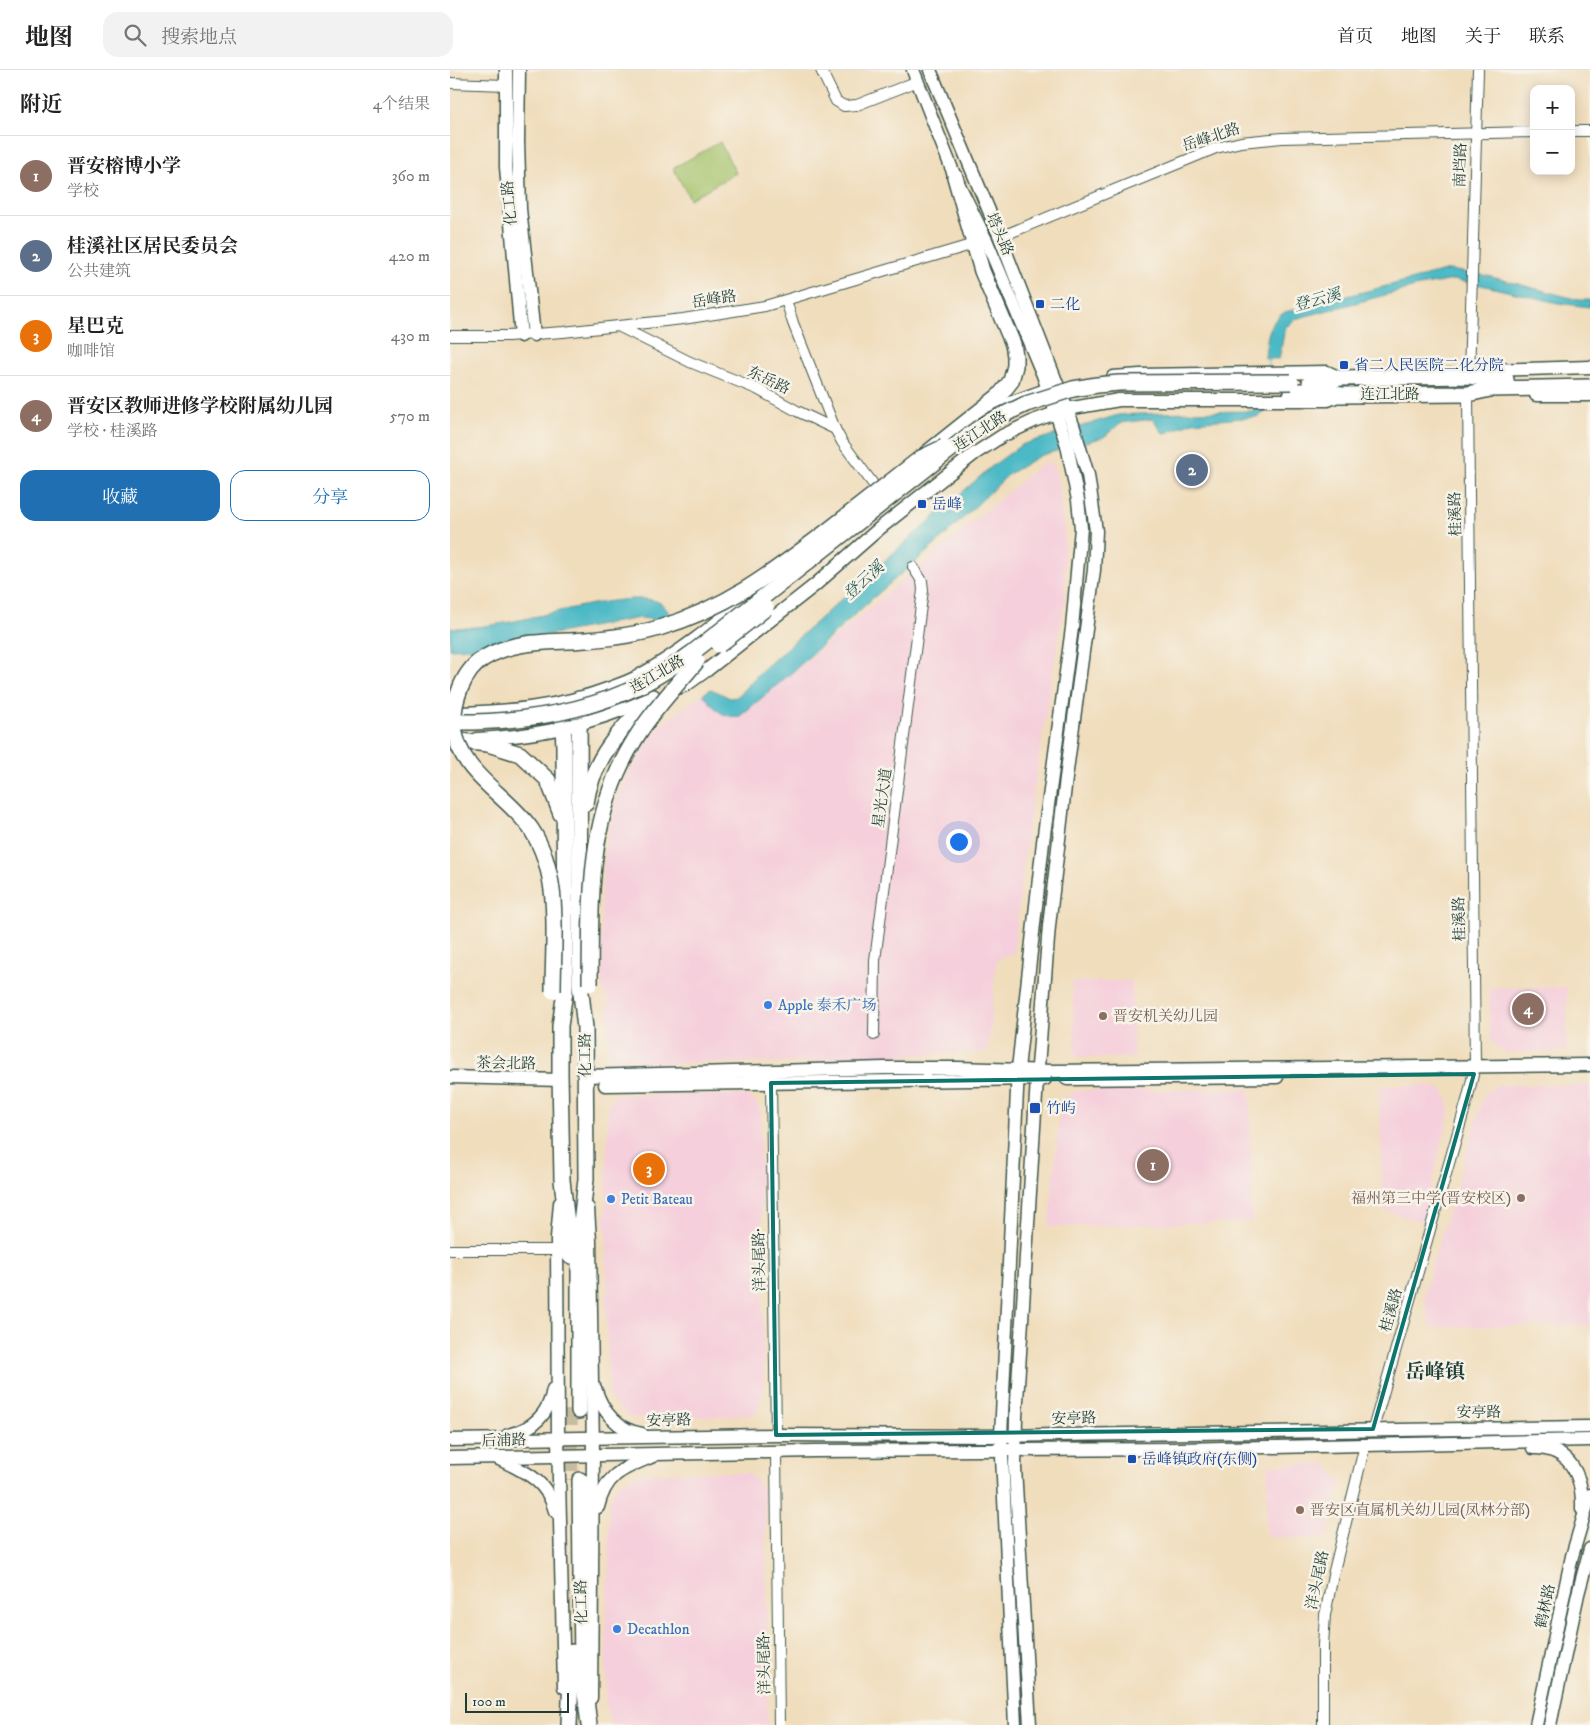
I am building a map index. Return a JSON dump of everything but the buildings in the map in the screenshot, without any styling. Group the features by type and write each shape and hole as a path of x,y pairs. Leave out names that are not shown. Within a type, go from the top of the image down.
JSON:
{"highway":[{"path":"560,1026 554,991 550,874 542,850 531,830 521,817 468,764 458,746 454,726 455,706 460,688 468,674 482,659 494,652 512,646 627,635 659,628 714,608 756,584 922,458 1000,395 1008,386 1015,371 1016,356 1013,344 982,271 955,177"},
{"name":"连江北路","path":"450,731 509,730 567,720 601,711 648,691 697,661 738,631 973,443 992,430 1030,412 1076,398 1120,392 1291,386 1327,382 1340,378 1469,376 1514,384 1590,387"},
{"name":"连江北路","path":"450,722 509,721 566,712 599,702 644,683 692,653 988,422 1026,404 1074,389 1120,383 1291,386 1340,394 1468,394 1514,384 1590,378"},
{"path":"922,458 969,435"},
{"path":"585,1028 590,984 593,865 600,822 615,778 637,736 697,661"},
{"path":"580,872 586,801 593,774 612,741 653,697"},
{"name":"化工路","path":"562,704 565,991 560,1026 560,1076 562,1180 570,1241 575,1411 579,1241 586,1179 585,1028 580,984 579,699"},
{"path":"450,740 488,744 520,754 548,780 564,823"},
{"name":"化工路","path":"568,1725 572,1668 575,1480 582,1667 590,1725"}],"main road":[{"name":"化工路","path":"506,70 506,167 521,336"},
{"name":"化工路","path":"519,70 518,141 520,209 534,334"},
{"name":"塔头路","path":"930,70 1000,237 1052,387"},
{"name":"塔头路","path":"915,75 955,177 1052,387"},
{"path":"1469,376 1490,370 1590,367"},
{"path":"450,714 508,711 562,704 633,679 692,643 914,464 973,423 1010,403 1052,387 1097,378 1140,375 1327,372 1340,378"},
{"path":"1016,1725 1001,1436 1018,1073 1043,842 1072,628 1081,537 1076,491 1061,411 1052,387"},
{"path":"450,740 512,737 563,729 608,716 686,685 815,585 880,528 974,454 1002,436 1061,411 1110,401 1328,400 1340,394"},
{"path":"1468,394 1490,396 1590,395"},
{"path":"1030,1725 1015,1436 1037,1074 1049,926 1096,550 1094,512 1088,475 1078,439 1061,411"},
{"path":"1474,1070 1590,1065"},
{"path":"585,1081 869,1069 1037,1074 1474,1070 1590,1072"},
{"name":"茶会北路","path":"450,1070 560,1076"},
{"path":"585,1081 771,1083 1018,1073"},
{"name":"茶会北路","path":"450,1077 560,1076"},
{"path":"586,1179 590,1241 593,1438 590,1725"},
{"path":"562,1180 557,1250 558,1455 564,1689 562,1725"},
{"path":"493,1439 514,1434 541,1418 551,1402 558,1362"},
{"path":"592,1376 598,1398 605,1412 615,1422 636,1433 659,1437"},
{"name":"安亭路","path":"558,1438 776,1435 1015,1436 1590,1427"},
{"name":"后浦路","path":"450,1440 558,1438"},
{"name":"安亭路","path":"558,1455 1365,1445 1590,1440"},
{"path":"1466,1443 1480,1447 1543,1447 1562,1457 1570,1463 1579,1478 1582,1498 1582,1520"},
{"path":"593,1532 602,1492 608,1482 624,1469 660,1453"},
{"name":"后浦路","path":"450,1458 558,1455"},
{"path":"493,1456 540,1482 548,1491 553,1501 560,1534"},
{"name":"鹤林路","path":"1536,1725 1572,1556 1590,1495"},
{"name":"鹤林路","path":"1550,1725 1578,1594 1590,1549"},
{"path":"564,1689 568,1725"}],"street":[{"path":"821,70 836,101 844,106 857,105 915,75"},
{"name":"南垱路","path":"1469,376 1478,70"},
{"path":"450,83 506,85"},
{"path":"1575,131 1590,131"},
{"name":"岳峰北路","path":"1000,237 1216,148 1241,142 1282,138 1530,132"},
{"name":"岳峰路","path":"450,336 521,336 683,319 765,306 974,244"},
{"path":"786,300 793,323 835,429 842,442 879,492"},
{"name":"东岳路","path":"619,326 690,362 757,389 835,429"},
{"name":"桂溪路","path":"1373,1429 1474,1070 1468,394"},
{"name":"星光大道","path":"874,1035 875,960 923,590 922,582 913,567"},
{"name":"洋头尾路·","path":"771,1083 776,1435"},
{"path":"450,1250 557,1250"},
{"name":"洋头尾路","path":"1323,1725 1325,1615 1365,1445"},
{"name":"洋头尾路·","path":"776,1452 780,1725"}],"highlighted area":[{"path":"1474,1074 1373,1429 776,1435 771,1083"}],"shaded area":[{"path":"1043,463 1053,463 1059,485 1064,533 1065,597 1032,801 1014,953 1002,956 996,962 988,1052 834,1058 809,1062 625,1064 613,1062 609,1053 608,998 602,989 601,899 605,848 611,817 618,797 628,774 648,740 663,723 703,694 719,713 732,717 740,716"},
{"name":"晋安机关幼儿园","path":"1132,981 1134,1058 1078,1057 1075,1054 1072,982"},
{"path":"1489,987 1567,987 1567,1051 1507,1053 1494,1045 1490,1036"},
{"path":"1429,1085 1437,1087 1445,1093 1449,1105 1449,1113 1423,1222 1383,1210 1379,1086"},
{"name":"福州第三中学(晋安校区)","path":"1500,1085 1590,1085 1590,1325 1430,1327 1424,1293 1483,1098 1489,1090"},
{"path":"1250,1089 1252,1222 1049,1227 1060,1107 1064,1098 1076,1091"},
{"path":"618,1095 745,1095 753,1099 760,1109 764,1389 759,1407 756,1413 752,1415 631,1418 611,1399 609,1392 606,1294 610,1292 607,1288 607,1236 603,1215 606,1215 608,1104 612,1098"},
{"name":"晋安区直属机关幼儿园(凤林分部)","path":"1326,1464 1341,1482 1326,1539 1266,1537 1268,1465"},
{"path":"748,1473 757,1481 765,1495 768,1725 611,1725 606,1708 606,1620 609,1563 609,1505 612,1493 620,1483 638,1474"}],"green space":[{"path":"720,142 736,173 690,199 673,168"}],"water":[{"path":"1449,270 1488,276 1579,300 1590,300 1590,307 1558,303 1454,280 1419,286 1295,319 1285,328 1279,359 1265,358 1267,338 1271,326 1285,312"},
{"path":"1260,402 1268,405 1267,410 1256,417 1192,422 1166,433 1162,432 1153,419 1120,423 1104,437 1039,456 1009,474 936,544 873,598 789,675 740,716 723,714 703,694 711,689 730,698 737,697 760,672 901,546 991,467 1021,445 1118,415 1253,411 1258,408"},
{"path":"634,599 657,601 668,611 671,617 654,622 650,619 639,618 477,648 450,649 450,628 497,624 588,605"}],"waterway":[{"name":"登云溪","path":"1268,367 1269,357"}],"tunnel":[{"path":"570,1410 571,1480"}],"place":[{"name":"二化","path":"1040,304"},
{"name":"省二人民医院二化分院","path":"1344,365"},
{"name":"桂溪社区居民委员会","path":"1192,470"},
{"name":"岳峰","path":"922,504"},
{"name":"Apple 泰禾广场","path":"768,1005"},
{"name":"晋安区教师进修学校附属幼儿园","path":"1528,1009"},
{"name":"晋安机关幼儿园","path":"1103,1016"},
{"name":"竹屿","path":"1035,1108"},
{"name":"晋安榕博小学","path":"1153,1165"},
{"name":"星巴克","path":"649,1169"},
{"name":"福州第三中学(晋安校区)","path":"1521,1198"},
{"name":"Petit Bateau","path":"611,1199"},
{"name":"岳峰镇政府(东侧)","path":"1132,1459"},
{"name":"晋安区直属机关幼儿园(凤林分部)","path":"1300,1510"},
{"name":"Decathlon","path":"617,1629"}],"district":[{"name":"岳峰镇","path":"1435,1371"}]}
